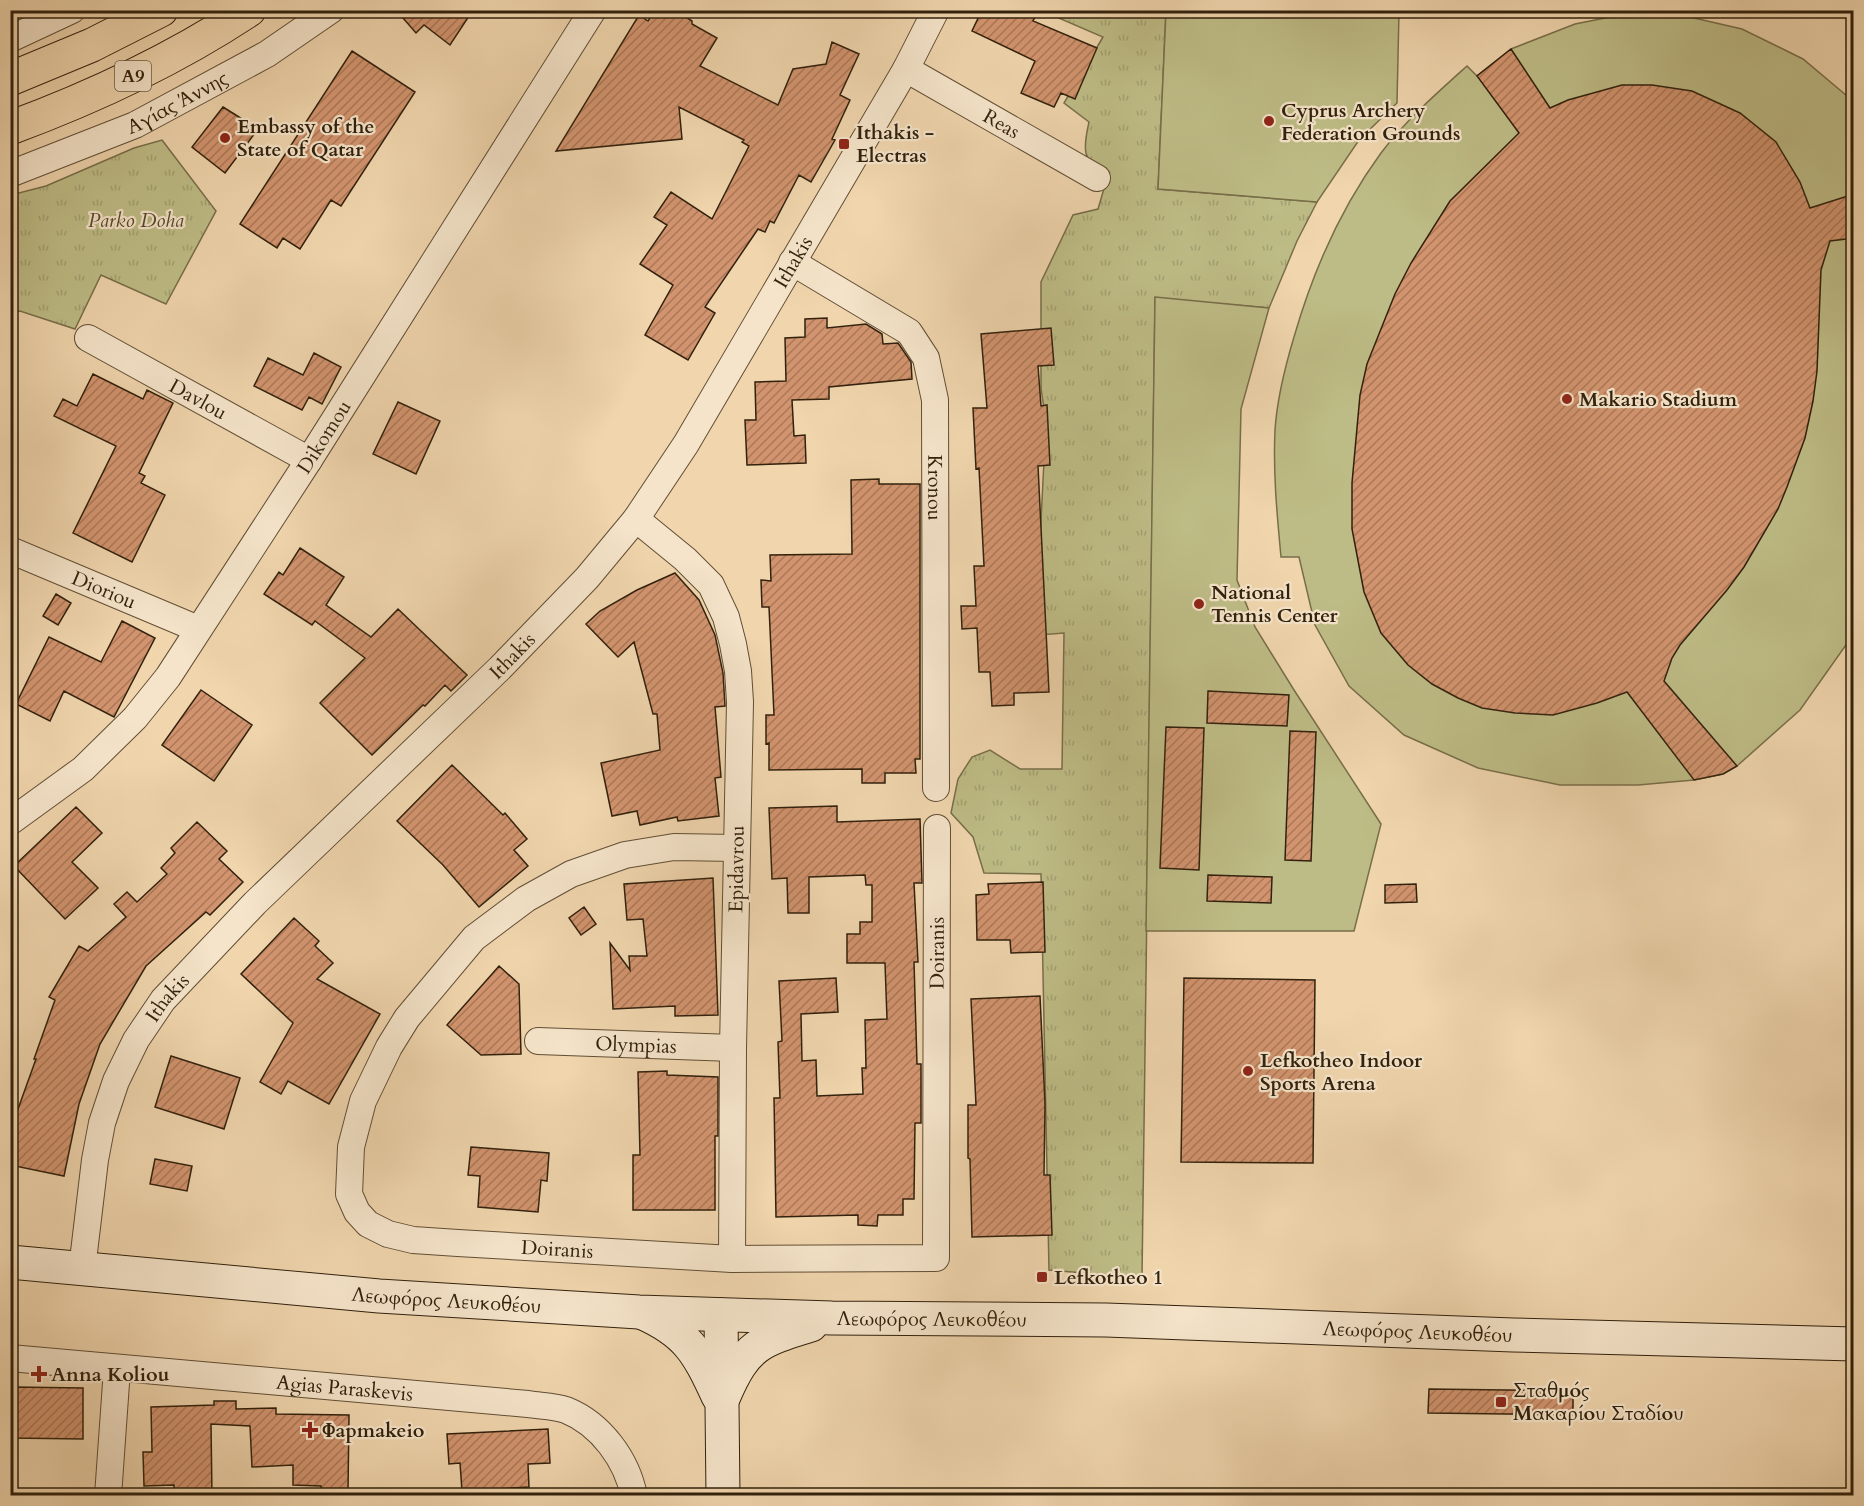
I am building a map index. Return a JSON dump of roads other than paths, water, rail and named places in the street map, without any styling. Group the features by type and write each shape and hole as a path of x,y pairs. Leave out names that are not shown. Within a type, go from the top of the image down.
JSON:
{"highway":[{"name":"A9","path":"10,79 92,45 160,10"},
{"name":"A9","path":"10,128 81,100 133,76 249,10"}],"main road":[{"name":"Λεωφόρος Λευκοθέου","path":"10,1262 379,1296 639,1312 832,1318 1106,1320 1502,1335 1854,1344"},
{"path":"639,1312 666,1323 685,1340 700,1358 721,1404"},
{"path":"721,1315 723,1496"},
{"path":"721,1404 741,1362 755,1348 786,1332 832,1318"}],"street":[{"path":"10,39 72,10"},
{"name":"Αγίας Άννης","path":"10,174 135,125 267,54 332,10"},
{"name":"Dikomou","path":"10,822 83,769 135,718 168,677 309,460 593,10"},
{"name":"Ithakis","path":"82,1269 94,1160 102,1123 116,1081 131,1050 163,1000 255,903 508,660 587,578 636,519 686,444 906,69 936,10"},
{"name":"Reas","path":"906,69 1097,178"},
{"name":"Kronou","path":"792,262 909,332 926,358 935,400 936,788"},
{"name":"Davlou","path":"88,338 309,460"},
{"name":"Epidavrou","path":"636,519 685,559 711,585 726,617 738,671 740,702 733,1048 732,1259"},
{"name":"Dioriou","path":"10,550 198,629"},
{"name":"Doiranis","path":"736,848 674,847 625,855 571,874 526,899 474,938 407,1017 389,1047 363,1101 351,1147 349,1194 357,1212 368,1224 388,1234 413,1240 458,1243 732,1259 936,1258 937,828"},
{"name":"Olympias","path":"538,1041 733,1048"},
{"name":"Agias Paraskevis","path":"10,1358 528,1404 565,1410 590,1425 611,1445 625,1468 634,1496"},
{"path":"108,1496 117,1369"}],"place":[{"name":"Cyprus Archery Federation Grounds","path":"1269,121"},
{"name":"Embassy of the State of Qatar","path":"225,138"},
{"name":"Ithakis - Electras","path":"844,144"},
{"name":"Makario Stadium","path":"1567,399"},
{"name":"National Tennis Center","path":"1199,604"},
{"name":"Lefkotheo Indoor Sports Arena","path":"1248,1071"},
{"name":"Lefkotheo 1","path":"1042,1277"},
{"name":"Anna Koliou","path":"39,1374"},
{"name":"Σταθμός Μακαρίου Σταδίου","path":"1501,1402"},
{"name":"Φapmakeio","path":"310,1430"}],"park label":[{"name":"Parko Doha","path":"136,220"}]}
